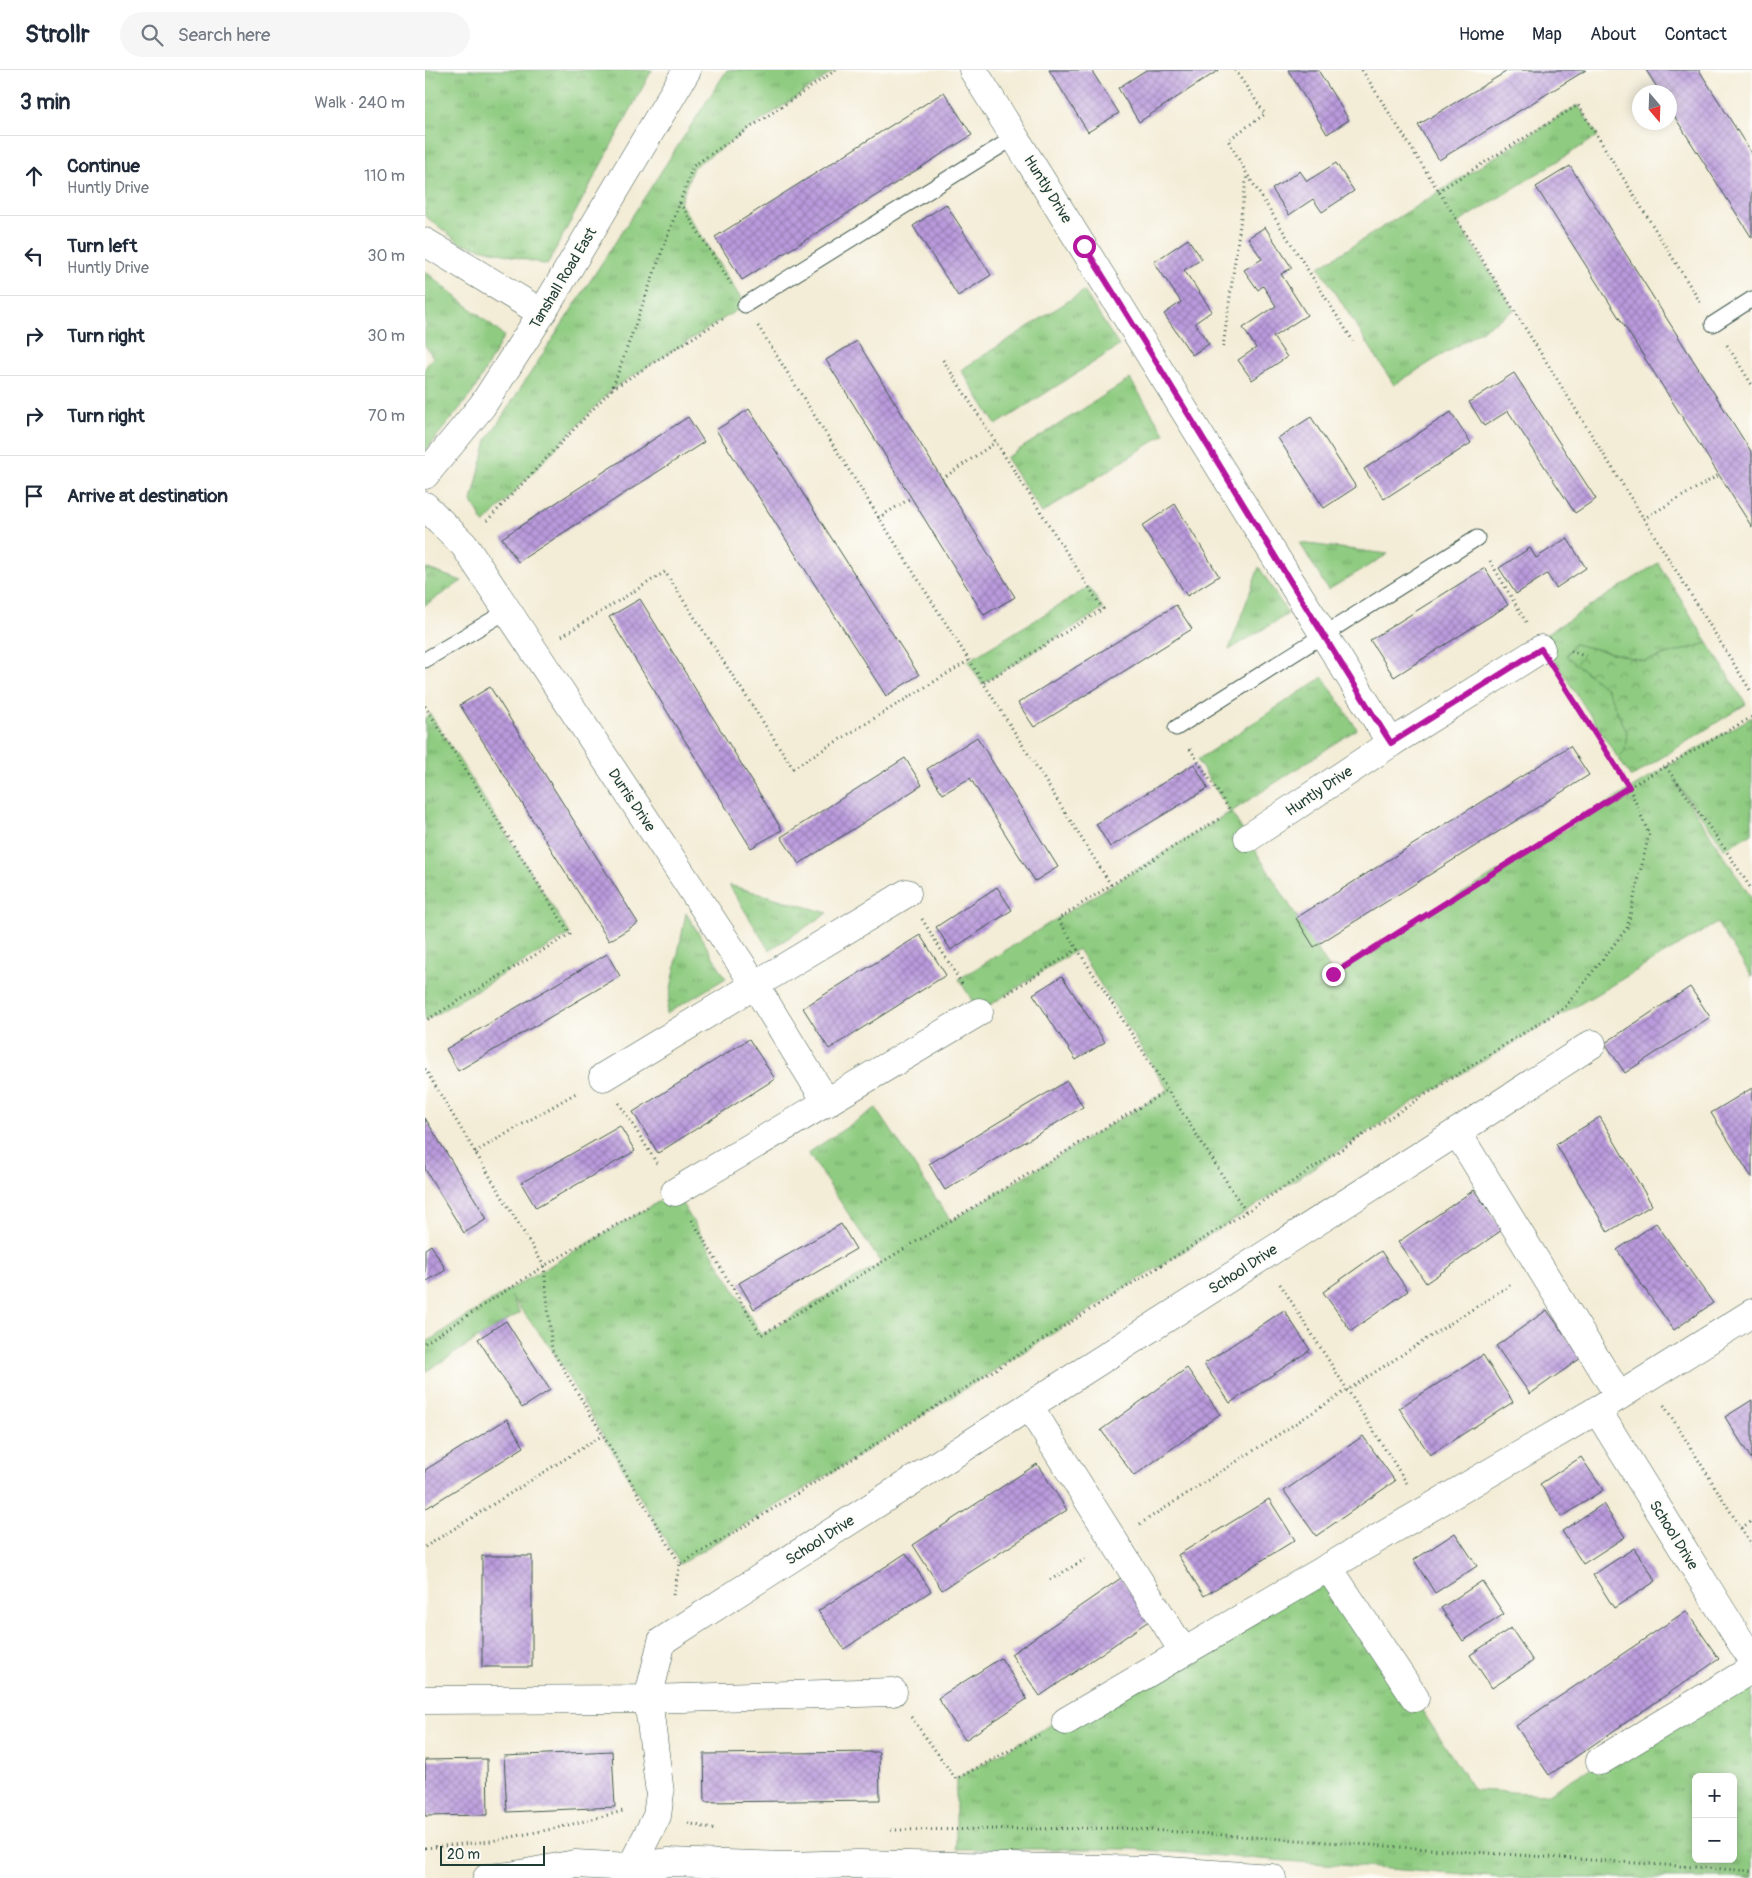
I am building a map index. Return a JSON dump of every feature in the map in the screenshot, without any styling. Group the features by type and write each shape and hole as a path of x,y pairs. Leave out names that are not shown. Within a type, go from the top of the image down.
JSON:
{"street":[{"name":"Tanshall Road East","path":"425,476 482,406 542,314 687,70"},
{"name":"Huntly Drive","path":"973,70 1204,439 1322,635 1391,743"},
{"path":"425,242 542,314"},
{"name":"Durris Drive","path":"425,506 464,545 755,985 827,1103"},
{"name":"Huntly Drive","path":"1248,838 1391,743 1541,649"},
{"path":"603,1077 907,893"},
{"path":"675,1192 979,1012"},
{"name":"School Drive","path":"631,1873 657,1816 660,1793 647,1699 662,1641 1593,1044"},
{"name":"School Drive","path":"1457,1132 1539,1266 1608,1403 1752,1660"},
{"path":"1066,1721 1608,1403 1752,1313"},
{"path":"1029,1406 1183,1651"},
{"path":"1328,1567 1415,1698"},
{"path":"1600,1761 1752,1669"},
{"path":"425,1700 647,1699 893,1692"},
{"path":"487,1878 510,1876 575,1864 631,1873 669,1862 788,1866 868,1864 1154,1870 1272,1878"}],"lane":[{"path":"745,305 1015,137"},
{"path":"1713,324 1752,299"},
{"path":"1176,728 1477,538"},
{"path":"425,660 507,611"}],"path":[{"path":"612,389 693,166 836,70"},
{"path":"1235,70 1265,114 1228,140 1247,174 1353,341"},
{"path":"1362,70 1752,693"},
{"path":"1438,191 1578,105 1752,385"},
{"path":"1223,347 1247,174"},
{"path":"680,203 982,684 1111,885"},
{"path":"464,545 612,389 745,305"},
{"path":"943,360 1103,609 982,684"},
{"path":"942,479 997,442"},
{"path":"1643,519 1719,475"},
{"path":"879,518 911,498"},
{"path":"425,1069 544,1266 553,1350 680,1564 753,1522 1246,1212 1412,1103 1565,1007 1627,928 1649,834 1629,787 1541,649 1477,538"},
{"path":"534,653 665,572 793,768 968,661"},
{"path":"425,706 569,934 425,1021"},
{"path":"1333,974 1629,787 1752,717"},
{"path":"1176,728 1248,838"},
{"path":"1666,767 1752,890"},
{"path":"1231,812 1059,919 1246,1212"},
{"path":"907,893 979,1012 1078,949"},
{"path":"475,1152 603,1077 675,1192 761,1336 1168,1090"},
{"path":"425,1343 544,1266 675,1192"},
{"path":"1263,1257 1424,1511"},
{"path":"1050,1580 1113,1542 1539,1266"},
{"path":"1648,1379 1752,1546"},
{"path":"425,1547 603,1435"},
{"path":"1741,1528 1752,1521"},
{"path":"893,1692 956,1779 1066,1721"}],"green space":[{"path":"425,70 652,70 547,265 460,243 425,216"},
{"path":"727,70 836,70 693,167 680,203 745,305 612,389 484,524 472,501 487,440"},
{"path":"1578,105 1598,136 1458,223 1514,310 1394,385 1319,267"},
{"path":"425,271 504,336 473,392 425,451 425,368 433,357 425,345"},
{"path":"1084,291 1119,346 996,425 961,370"},
{"path":"1130,379 1165,434 1042,513 1006,458"},
{"path":"1300,543 1388,554 1328,590"},
{"path":"1658,563 1708,643 1645,661 1574,644 1566,656 1607,689 1627,732 1625,752 1618,758 1540,638"},
{"path":"1259,567 1288,614 1229,650"},
{"path":"425,568 462,581 425,605"},
{"path":"1089,587 1103,609 982,684 968,661"},
{"path":"1708,643 1746,704 1631,777 1618,758 1625,751 1627,732 1607,689 1566,656 1574,644 1645,661"},
{"path":"1323,677 1357,729 1231,812 1333,974 1666,767 1752,717 1752,833 1725,849 1674,779 1752,899 1752,977 1717,923 1412,1103 1246,1212 844,1465 680,1564 552,1350 511,1296 520,1313 425,1372 425,1343 507,1291 675,1192 762,1335 881,1263 808,1153 876,1108 951,1221 1168,1090 1078,949 979,1012 959,979 1230,812 1197,760"},
{"path":"430,714 570,934 425,1021 425,718"},
{"path":"729,885 828,913 769,950"},
{"path":"686,913 726,978 666,1014"},
{"path":"1328,1567 1474,1790 1548,1794 1752,1669 1752,1878 1505,1878 1132,1849 956,1849 956,1779"}],"building":[{"path":"1049,70 1091,70 1119,113 1088,132"},
{"path":"1146,70 1219,70 1139,122 1118,88"},
{"path":"1288,70 1318,70 1349,120 1327,134"},
{"path":"1509,70 1586,70 1439,160 1418,125"},
{"path":"1646,70 1699,70 1752,154 1752,238 1677,121 1677,85 1656,85"},
{"path":"944,92 972,135 742,280 715,237"},
{"path":"1336,163 1354,191 1322,212 1313,199 1289,215 1272,189 1300,171 1307,181"},
{"path":"1570,166 1752,453 1752,527 1536,187"},
{"path":"946,204 991,275 958,296 913,226"},
{"path":"1265,227 1292,268 1281,274 1307,315 1273,337 1287,357 1252,380 1238,360 1256,348 1243,328 1276,306 1263,286 1258,290 1244,270 1262,259 1248,238"},
{"path":"1188,239 1202,259 1184,270 1212,311 1195,323 1209,344 1192,355 1164,314 1181,302 1154,262"},
{"path":"857,341 1015,597 984,615 826,360"},
{"path":"1514,373 1596,499 1575,513 1508,411 1484,426 1469,402"},
{"path":"749,409 919,675 886,696 716,430"},
{"path":"1451,412 1471,443 1384,499 1364,469"},
{"path":"688,417 704,442 518,562 502,538"},
{"path":"1311,417 1356,487 1324,508 1278,438"},
{"path":"1175,504 1219,576 1187,596 1142,526"},
{"path":"1567,538 1586,568 1556,588 1547,574 1516,594 1499,568 1530,548 1536,558"},
{"path":"1485,568 1508,605 1394,677 1370,640"},
{"path":"640,599 782,830 751,848 609,617"},
{"path":"1176,605 1192,629 1034,727 1018,703"},
{"path":"490,687 638,923 609,941 460,705"},
{"path":"977,737 1058,867 1035,881 970,778 943,794 927,769"},
{"path":"1570,746 1589,775 1314,947 1296,918"},
{"path":"905,758 922,785 799,864 781,837"},
{"path":"1194,764 1208,788 1110,847 1096,824"},
{"path":"997,887 1012,910 951,950 936,927"},
{"path":"920,935 946,975 829,1049 803,1008"},
{"path":"607,954 620,976 458,1071 446,1049"},
{"path":"1062,976 1105,1042 1076,1060 1033,994"},
{"path":"1690,987 1710,1017 1625,1073 1605,1043"},
{"path":"749,1039 775,1079 658,1153 633,1112"},
{"path":"1067,1081 1083,1107 945,1190 929,1164"},
{"path":"1752,1088 1752,1178 1711,1113"},
{"path":"1600,1117 1652,1205 1608,1232 1556,1144"},
{"path":"425,1118 487,1219 464,1233 425,1169"},
{"path":"620,1126 635,1151 536,1208 521,1183"},
{"path":"1474,1190 1502,1230 1426,1283 1398,1242"},
{"path":"1656,1223 1713,1303 1674,1330 1617,1250"},
{"path":"841,1224 856,1249 754,1309 739,1283"},
{"path":"431,1245 446,1270 425,1282 425,1249"},
{"path":"1381,1251 1408,1291 1351,1331 1323,1292"},
{"path":"1284,1310 1310,1350 1230,1403 1204,1364"},
{"path":"1547,1310 1581,1358 1530,1394 1496,1346"},
{"path":"506,1321 550,1390 522,1408 478,1339"},
{"path":"1483,1355 1513,1402 1430,1455 1399,1408"},
{"path":"1187,1368 1220,1414 1134,1476 1101,1430"},
{"path":"1752,1400 1752,1460 1725,1417"},
{"path":"507,1419 524,1447 425,1509 425,1470"},
{"path":"1363,1436 1395,1481 1316,1536 1284,1491"},
{"path":"1581,1457 1603,1490 1562,1517 1540,1484"},
{"path":"1037,1464 1067,1510 942,1590 913,1545"},
{"path":"1269,1499 1295,1540 1204,1596 1178,1555"},
{"path":"1603,1504 1625,1537 1583,1564 1562,1531"},
{"path":"1455,1533 1477,1566 1435,1593 1414,1560"},
{"path":"1634,1548 1656,1581 1614,1608 1593,1575"},
{"path":"906,1553 931,1591 844,1649 818,1611"},
{"path":"482,1556 532,1556 532,1667 482,1667"},
{"path":"1121,1578 1150,1620 1040,1696 1011,1654"},
{"path":"1482,1581 1504,1614 1463,1641 1441,1608"},
{"path":"1686,1611 1719,1659 1549,1775 1516,1726"},
{"path":"1511,1628 1533,1661 1492,1688 1470,1655"},
{"path":"1001,1658 1027,1699 965,1740 938,1698"},
{"path":"612,1751 615,1807 507,1812 504,1756"},
{"path":"879,1752 880,1800 705,1802 704,1754"},
{"path":"487,1759 488,1815 425,1816 425,1760"}],"route":[{"path":"1084,246 1204,439 1322,635 1391,743 1541,649 1629,787 1333,974"}]}
